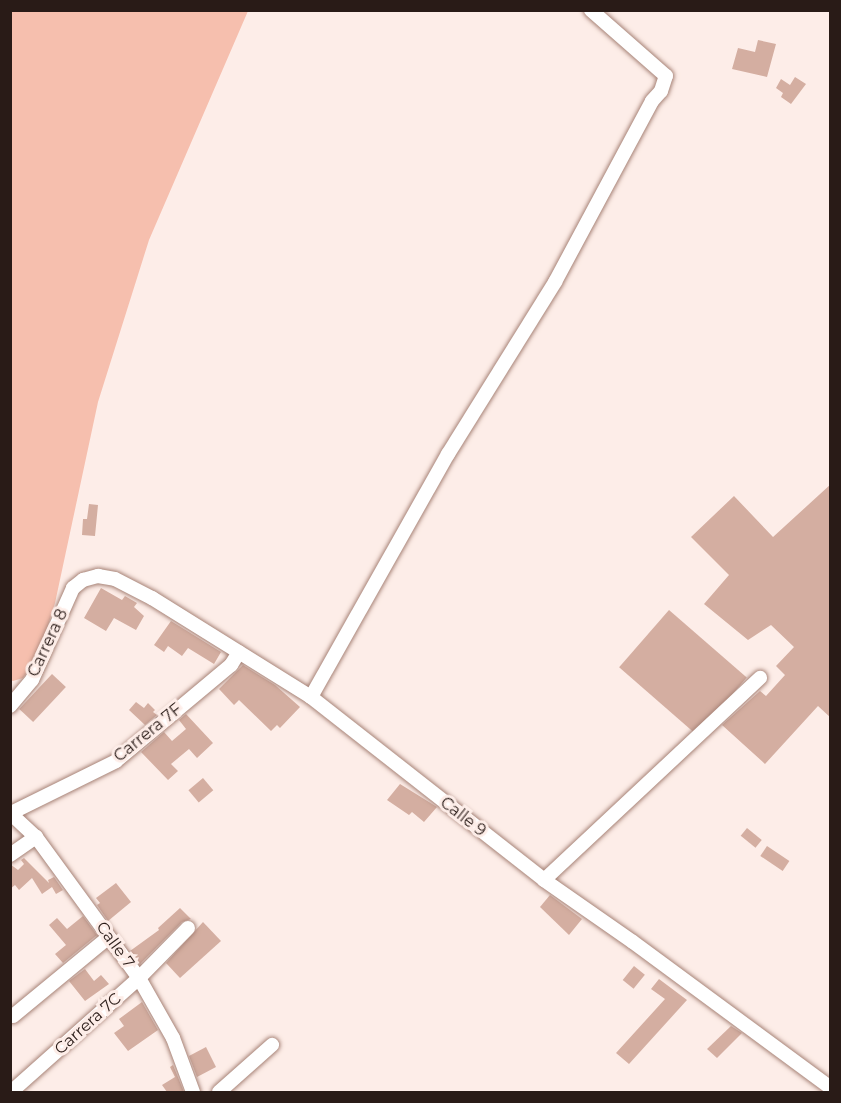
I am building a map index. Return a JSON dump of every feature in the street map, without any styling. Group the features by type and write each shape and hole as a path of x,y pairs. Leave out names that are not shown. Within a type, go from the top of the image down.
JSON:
{"street":[{"path":"311,697 448,454 555,282 652,101 661,91 666,76 591,10"},
{"name":"Calle 9","path":"83,580 98,576 115,579 311,697 544,880 831,1087"},
{"name":"Carrera 8","path":"10,706 32,680 73,588 83,580"},
{"name":"Carrera 7F","path":"11,813 116,761 231,665 239,652"},
{"path":"544,880 760,678"},
{"name":"Calle 7","path":"11,813 36,837 139,978 173,1038 193,1092"},
{"path":"10,855 36,837"},
{"name":"Carrera 7C","path":"11,1092 139,978 188,928"},
{"path":"13,1016 109,937"},
{"path":"219,1092 272,1045"}],"shaded area":[{"path":"10,11 248,11 149,240 98,402 55,603 39,654 23,678 13,681 10,680"}],"building":[{"path":"758,40 776,44 767,77 732,69 738,48 755,52"},
{"path":"795,77 806,84 791,104 781,97 783,93 776,88 781,79 790,85"},
{"path":"831,484 831,718 818,706 765,764 722,725 760,691 766,696 785,675 776,666 794,647 771,625 748,640 704,604 729,575 691,537 734,496 773,537"},
{"path":"89,504 98,505 95,536 82,535 83,519 87,519"},
{"path":"101,588 122,600 125,596 137,603 134,607 144,616 136,630 114,618 106,631 84,618"},
{"path":"669,610 747,678 697,735 619,667"},
{"path":"171,621 221,652 214,664 188,648 182,656 168,646 164,652 154,645"},
{"path":"243,665 275,685 300,707 280,728 277,725 271,731 239,700 234,705 219,689"},
{"path":"52,674 66,687 33,722 19,709"},
{"path":"136,702 144,708 148,703 157,715 145,725 129,710"},
{"path":"186,714 213,743 197,758 189,749 171,764 178,771 168,780 141,752 164,732 172,741 186,729 179,720"},
{"path":"203,778 213,790 199,802 188,790"},
{"path":"400,784 437,807 424,822 412,812 409,815 387,800"},
{"path":"747,828 762,840 755,848 741,836"},
{"path":"767,846 789,861 783,871 760,856"},
{"path":"24,858 49,883 48,880 54,877 63,890 56,894 52,887 42,894 32,878 19,890 15,885 10,889 10,864 18,870 24,864 21,860"},
{"path":"116,883 131,902 108,921 97,905 100,903 96,898"},
{"path":"550,895 582,919 569,935 540,907"},
{"path":"180,908 191,919 182,922 140,964 130,951 159,930 158,928"},
{"path":"83,916 97,935 63,963 55,954 66,945 49,925 57,918 67,929"},
{"path":"203,922 221,941 180,978 166,963"},
{"path":"634,966 645,975 634,989 623,980"},
{"path":"85,969 94,981 101,975 109,984 85,1001 69,981"},
{"path":"659,979 687,1000 629,1064 616,1053 665,999 651,989"},
{"path":"142,1002 158,1030 128,1051 114,1033 124,1026 119,1019"},
{"path":"731,1026 742,1033 717,1058 707,1049"},
{"path":"206,1047 216,1067 197,1077 189,1056"},
{"path":"173,1065 184,1092 167,1092 162,1085 175,1077 170,1067"}]}
